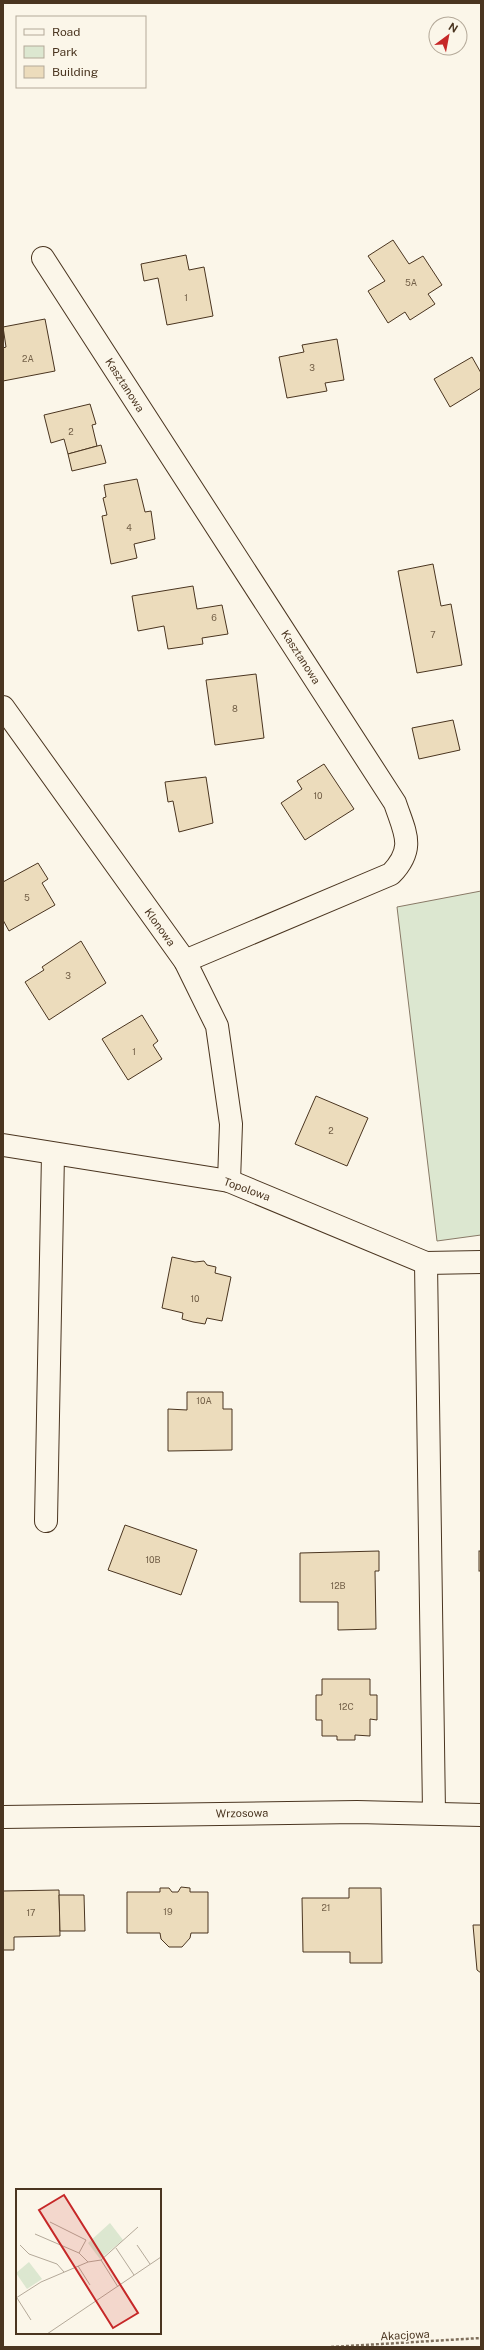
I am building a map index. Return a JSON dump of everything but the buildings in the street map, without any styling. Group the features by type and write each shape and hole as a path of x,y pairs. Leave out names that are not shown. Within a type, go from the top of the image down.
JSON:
{"street":[{"name":"Kasztanowa","path":"43,258 395,803 408,841 402,862 391,874 185,961"},
{"name":"Klonowa","path":"3,707 185,961 217,1026 231,1124 229,1180"},
{"name":"Topolowa","path":"3,1145 53,1154 229,1180 426,1263 481,1262"},
{"path":"46,1521 53,1154"},
{"path":"426,1263 434,1812"},
{"name":"Wrzosowa","path":"3,1817 434,1812 481,1815"}],"path":[{"name":"Akacjowa","path":"331,2347 481,2338"}],"green space":[{"path":"481,891 481,1235 437,1241 397,907"}]}
